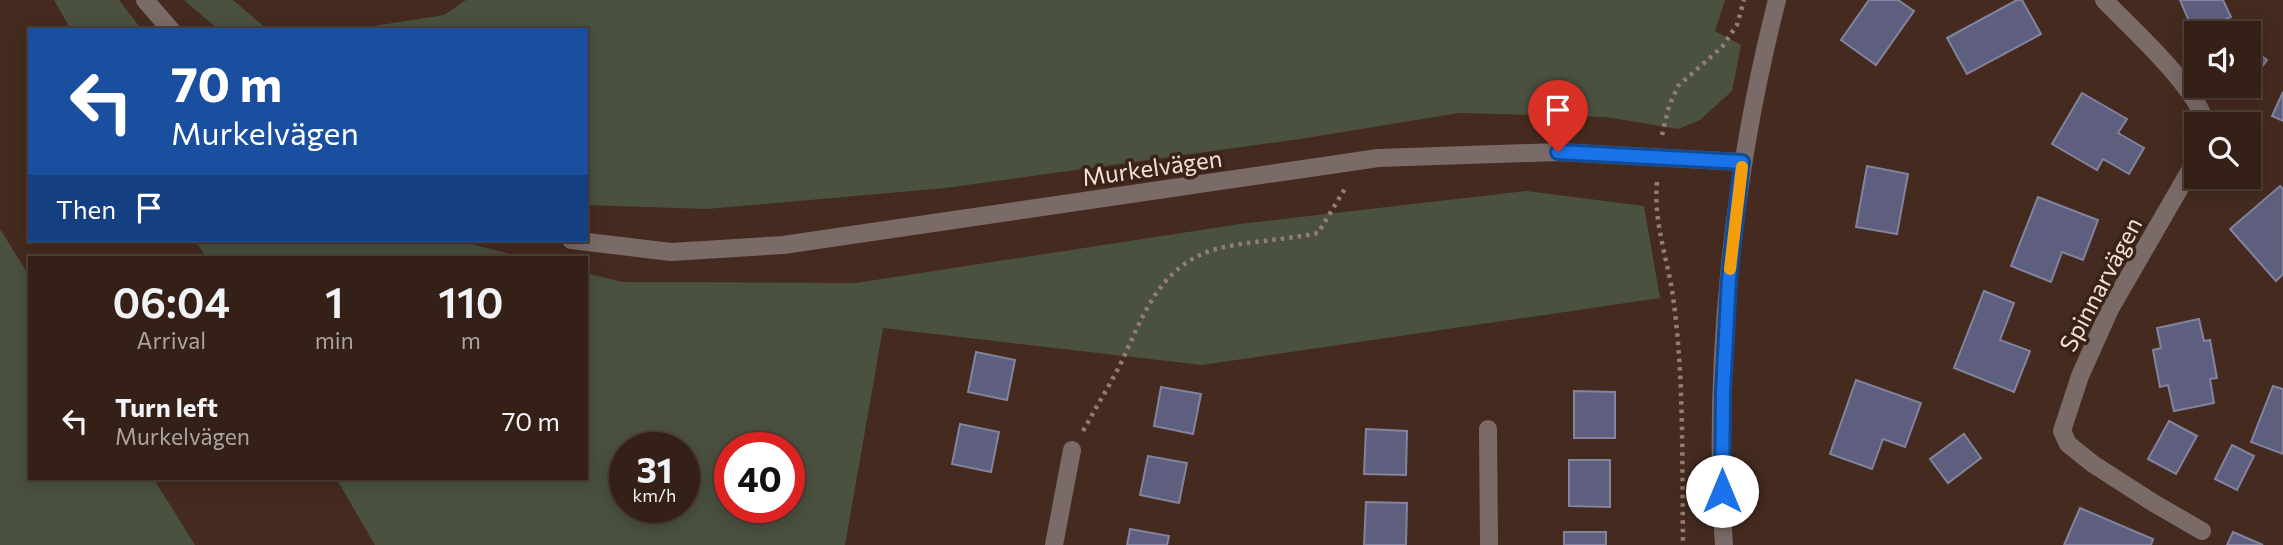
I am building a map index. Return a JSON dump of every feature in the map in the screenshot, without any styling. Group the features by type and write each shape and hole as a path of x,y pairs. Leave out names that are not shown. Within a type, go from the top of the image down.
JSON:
{"street":[{"path":"145,0 169,28"},
{"path":"1724,545 1723,392 1729,279 1742,162 1777,0"},
{"path":"2104,0 2178,78 2201,112"},
{"name":"Murkelvägen","path":"588,242 671,252 783,245 1378,158 1558,152 1742,162"},
{"name":"Spinnarvägen","path":"2184,181 2110,309 2080,376 2062,431 2068,444 2093,464 2203,531"},
{"path":"1488,429 1489,545"},
{"path":"1054,545 1072,450"}],"path":[{"path":"1683,545 1680,372 1674,302 1655,205 1657,159 1669,106 1678,86 1722,47 1737,25 1744,0"},
{"path":"1072,450 1118,369 1154,294 1174,272 1201,255 1217,249 1318,233 1349,183 1357,161"}],"green space":[{"path":"54,0 119,0 140,28 70,28"},
{"path":"184,0 233,0 266,28 217,28"},
{"path":"466,0 1725,0 1715,31 1741,45 1732,91 1700,120 1678,129 1606,117 1459,113 1300,139 945,188 707,209 588,205 588,28 361,28 444,15"},
{"path":"1527,191 1644,206 1660,298 1202,365 883,328 845,545 375,545 337,480 588,480 588,274 622,282 856,283 1240,224"},
{"path":"0,229 28,274 28,480 154,480 195,545 0,545"},
{"path":"196,242 464,242 517,256 205,256"}],"building":[{"path":"1869,0 1898,0 1914,11 1876,65 1841,40"},
{"path":"2017,0 2022,0 2041,34 1967,74 1947,38"},
{"path":"2180,0 2223,0 2231,17 2222,21 2189,21"},
{"path":"2261,56 2267,60 2261,68"},
{"path":"2283,92 2283,121 2272,116"},
{"path":"2082,93 2127,119 2118,133 2144,148 2129,174 2103,159 2097,170 2052,144"},
{"path":"1867,166 1908,174 1897,234 1856,227"},
{"path":"2280,186 2283,189 2283,274 2276,281 2230,229"},
{"path":"2038,197 2098,220 2083,260 2062,252 2051,282 2011,266"},
{"path":"1984,291 2014,303 2000,340 2030,351 2014,392 1954,368"},
{"path":"2199,319 2204,341 2210,340 2217,378 2210,379 2214,403 2174,411 2168,385 2160,387 2153,350 2161,348 2157,328"},
{"path":"976,352 1015,360 1007,400 968,392"},
{"path":"1856,380 1921,403 1905,447 1883,439 1872,469 1830,454"},
{"path":"2273,386 2283,389 2283,454 2251,442"},
{"path":"1161,387 1201,394 1193,434 1154,426"},
{"path":"1574,391 1615,392 1615,438 1574,438"},
{"path":"2169,421 2197,436 2176,474 2148,459"},
{"path":"960,424 999,432 991,472 952,464"},
{"path":"1366,429 1407,431 1406,475 1364,474"},
{"path":"1964,434 1981,458 1948,483 1930,459"},
{"path":"2232,445 2254,456 2237,490 2215,479"},
{"path":"1148,456 1187,463 1179,503 1140,495"},
{"path":"1569,460 1610,460 1610,507 1569,506"},
{"path":"1366,502 1407,503 1406,545 1364,545"},
{"path":"2080,508 2153,539 2151,545 2064,545"},
{"path":"1130,529 1169,536 1167,545 1127,545"},
{"path":"1564,532 1606,532 1606,545 1564,545"},
{"path":"2233,532 2263,545 2227,545"}],"slow traffic":[{"path":"1730,269 1742,167"}],"route":[{"path":"1558,152 1742,162 1729,279 1723,392 1722,491"}]}
